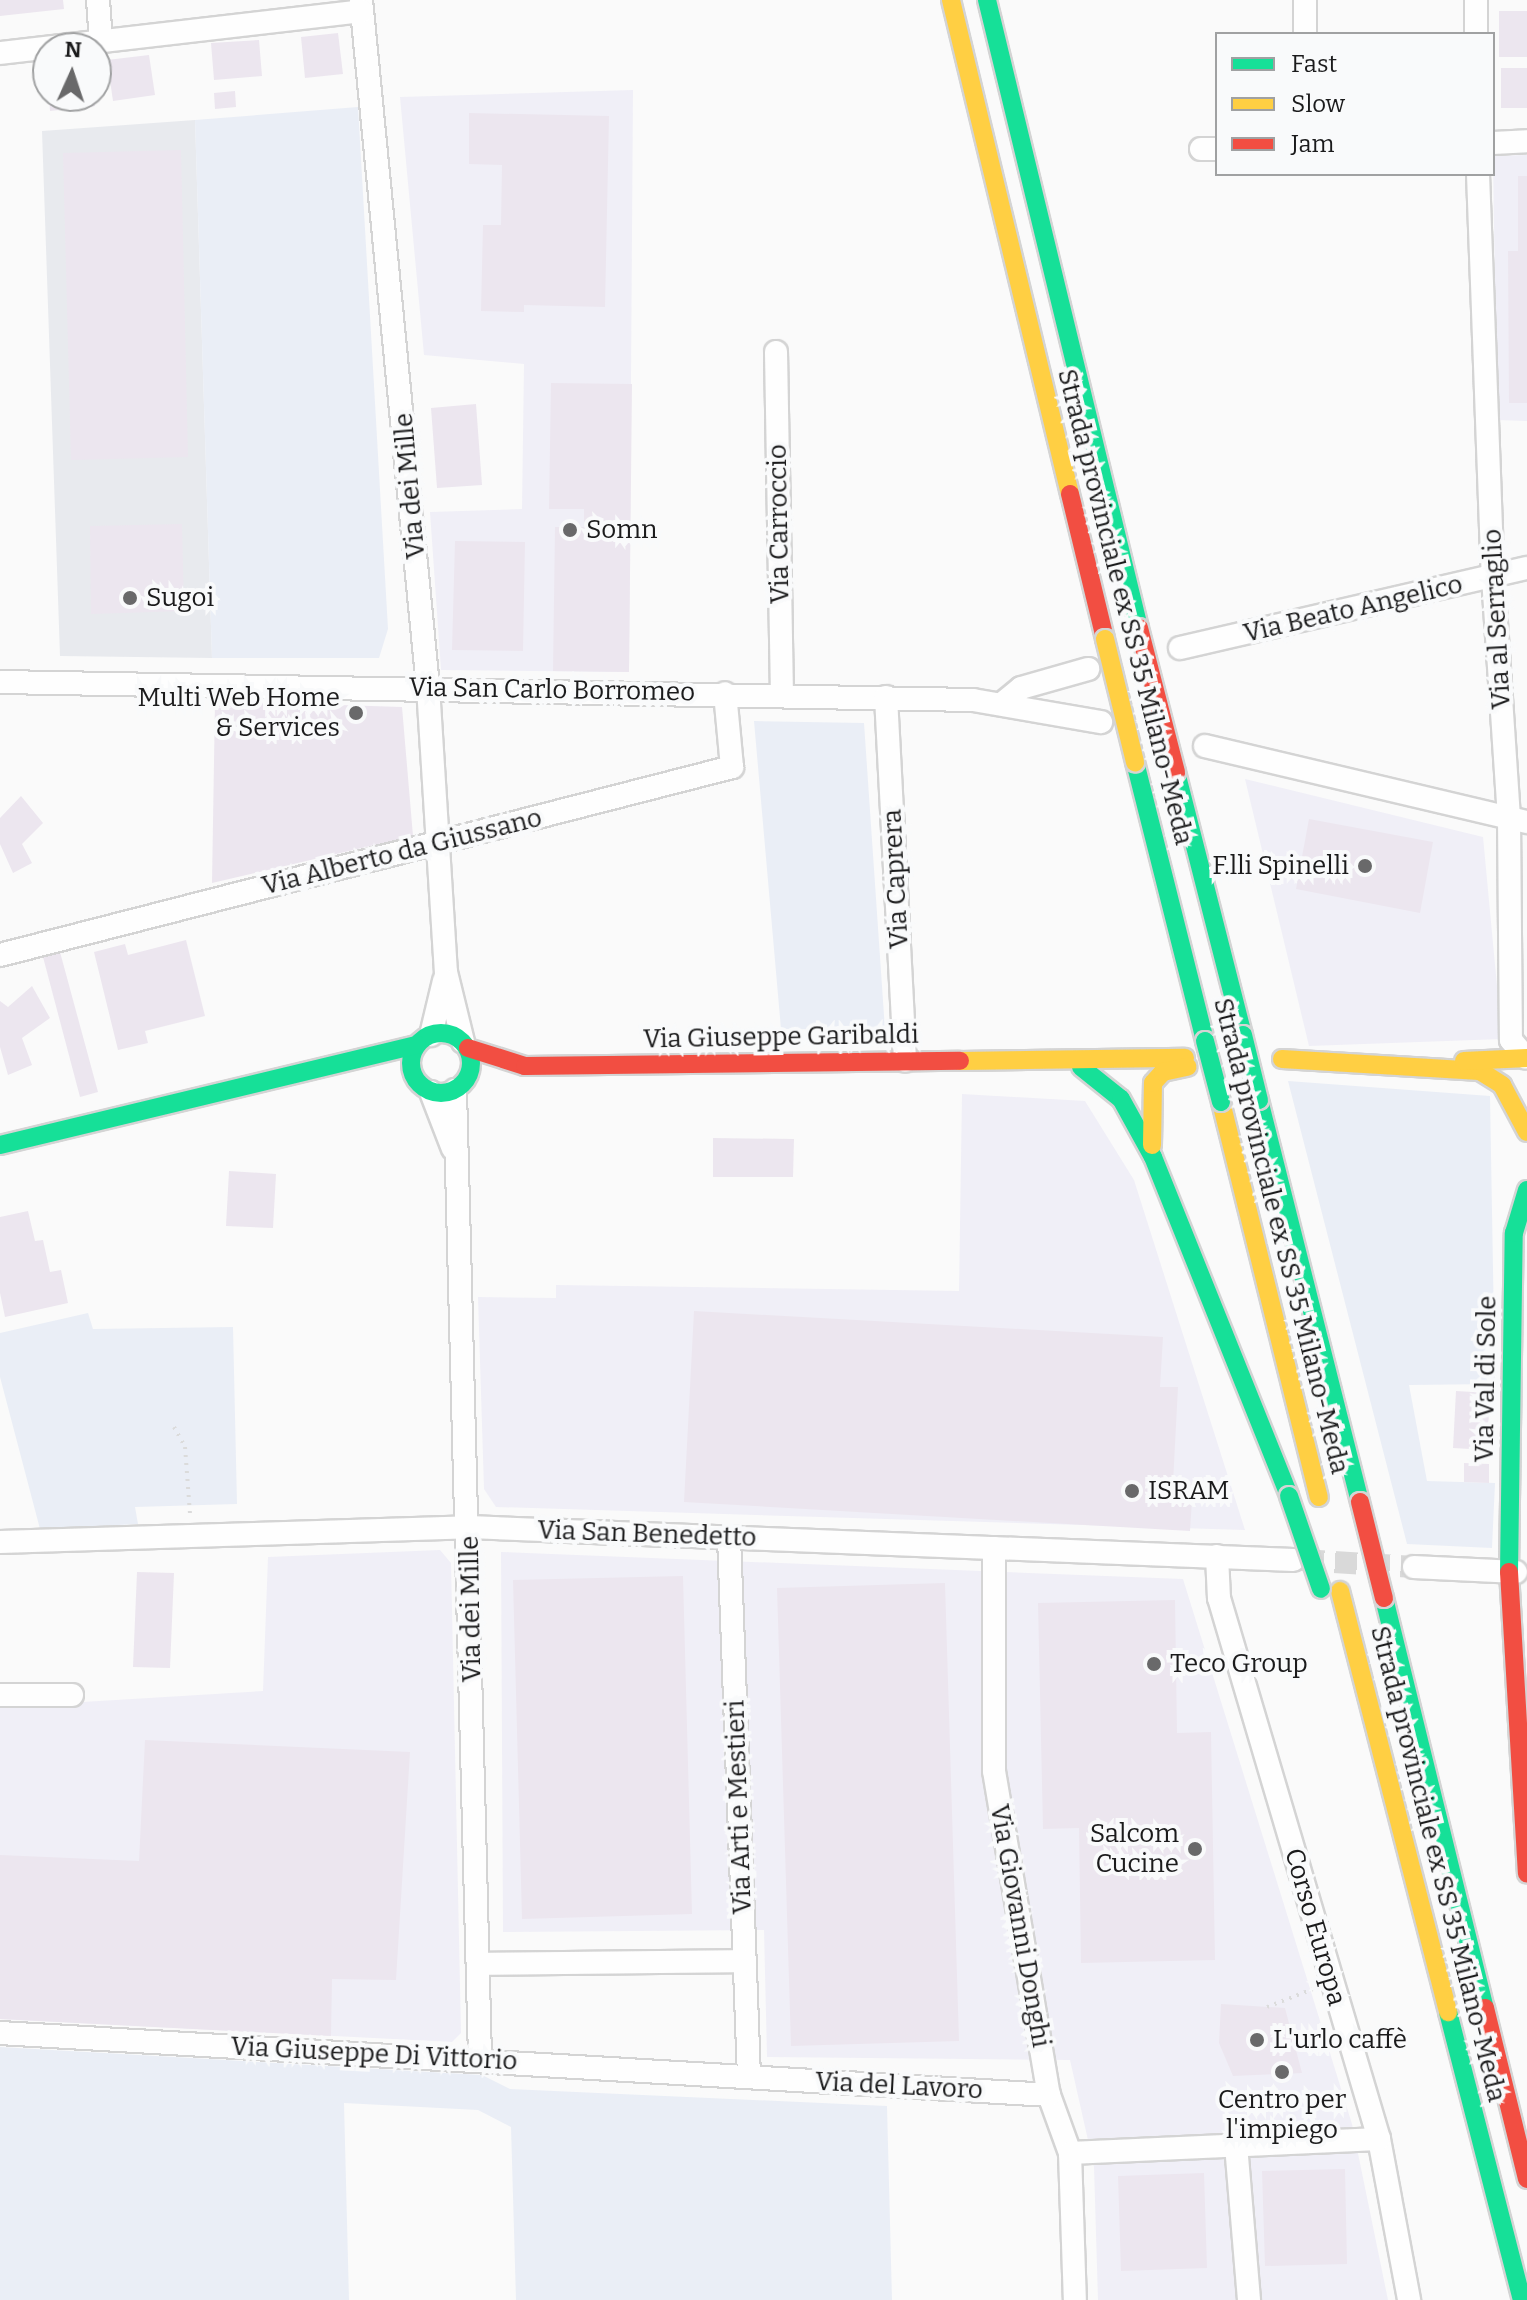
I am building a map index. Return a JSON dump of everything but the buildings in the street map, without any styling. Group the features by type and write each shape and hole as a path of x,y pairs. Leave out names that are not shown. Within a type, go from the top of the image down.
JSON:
{"main road":[{"name":"Strada provinciale ex SS 35 Milano-Meda","path":"951,0 1135,762 1321,1505"},
{"name":"Strada provinciale ex SS 35 Milano-Meda","path":"987,0 1139,628 1527,2179"},
{"path":"0,1145 315,1067 365,1060 448,1034 465,1045 471,1068 459,1088 424,1088 389,1077 315,1067"},
{"path":"424,1040 411,1065 424,1088"},
{"name":"Via Giuseppe Garibaldi","path":"465,1045 525,1066"},
{"path":"1284,1067 1438,1065 1526,1058"},
{"name":"Via Giuseppe Garibaldi","path":"459,1088 525,1066 905,1061 1038,1062 1187,1066 1159,1074 1038,1062"},
{"path":"1438,1065 1493,1076 1523,1124"},
{"path":"1081,1067 1121,1099 1153,1157 1289,1496 1331,1590"},
{"path":"1153,1157 1149,1105 1159,1074"},
{"path":"1520,1087 1523,1124"},
{"name":"Via Val di Sole","path":"1527,1190 1514,1233 1518,1572 1527,1873"},
{"name":"Strada provinciale ex SS 35 Milano-Meda","path":"1333,1560 1331,1590 1386,1757 1522,2300"}],"street":[{"path":"98,0 100,32"},
{"path":"1305,0 1305,32"},
{"path":"1476,0 1476,32"},
{"path":"112,40 361,5"},
{"name":"Via dei Mille","path":"361,5 428,687 446,972 465,1045"},
{"path":"0,53 32,50"},
{"path":"1495,143 1527,141"},
{"name":"Via al Serraglio","path":"1478,176 1493,577 1518,820 1511,1040 1526,1058"},
{"name":"Via Carroccio","path":"776,352 782,695"},
{"name":"Via Beato Angelico","path":"1180,648 1527,568"},
{"path":"1004,702 1021,688 1088,669"},
{"name":"Via San Carlo Borromeo","path":"0,682 886,697 1004,702 1101,722"},
{"name":"Via Alberto da Giussano","path":"0,955 732,767 725,693"},
{"name":"Via Caprera","path":"886,697 905,1061"},
{"path":"1205,746 1518,820"},
{"name":"Via dei Mille","path":"424,1040 446,972"},
{"name":"Via dei Mille","path":"424,1088 457,1158"},
{"name":"Via dei Mille","path":"459,1088 457,1158 469,1527 480,2060"},
{"name":"Via San Benedetto","path":"0,1542 469,1527 1293,1560"},
{"name":"Via Arti e Mestieri","path":"729,1537 749,2077"},
{"name":"Via Giovanni Donghi","path":"994,1548 994,1771 1049,2095 1070,2153 1075,2300"},
{"name":"Corso Europa","path":"1217,1556 1219,1598 1379,2139 1409,2300"},
{"path":"1414,1567 1518,1572"},
{"path":"0,1695 72,1695"},
{"path":"479,1964 745,1961"},
{"name":"Via Giuseppe Di Vittorio","path":"0,2033 749,2077"},
{"name":"Via del Lavoro","path":"749,2077 1049,2095"},
{"path":"1070,2153 1379,2139"},
{"path":"1236,2145 1249,2300"}],"path":[{"path":"174,1427 187,1462 191,1536"},
{"path":"1267,2007 1286,1995 1331,1984"}],"shaded area":[{"path":"633,90 629,672 441,670 430,512 522,509 524,364 424,355 400,97"},
{"path":"358,107 388,629 379,658 212,658 195,120"},
{"path":"195,120 212,658 60,656 42,131"},
{"path":"1527,155 1527,421 1497,420 1495,156"},
{"path":"754,721 864,723 885,1030 781,1029"},
{"path":"1245,779 1483,837 1502,1039 1309,1046"},
{"path":"1288,1081 1490,1096 1495,1384 1409,1385 1427,1481 1495,1483 1492,1548 1407,1544"},
{"path":"962,1094 1085,1101 1134,1180 1245,1530 496,1507 484,1489 478,1297 556,1298 556,1285 959,1291"},
{"path":"88,1313 93,1329 233,1327 237,1504 135,1507 138,1524 40,1529 0,1377 0,1333"},
{"path":"440,1550 451,1563 461,2033 452,2042 0,2019 0,1707 263,1691 268,1557"},
{"path":"501,1552 1183,1579 1352,2124 1388,2300 1098,2300 1094,2167 1070,2060 767,2057 764,1930 503,1932"},
{"path":"0,2047 482,2075 510,2089 887,2106 892,2300 516,2300 511,2127 478,2110 344,2103 349,2300 0,2300"}],"tunnel":[{"path":"1302,1560 1414,1567"}],"traffic: fast":[{"path":"987,0 1139,628"},
{"path":"1135,762 1205,1041"},
{"path":"1176,772 1243,1035"},
{"path":"441,1033 453,1035 462,1042 469,1051 471,1063 469,1075 462,1084 453,1091 441,1093 429,1091 420,1084 413,1075 411,1063 413,1051 420,1042 429,1035 441,1033"},
{"path":"1243,1035 1259,1100"},
{"path":"1205,1041 1221,1102"},
{"path":"0,1145 417,1045"},
{"path":"1081,1067 1121,1099 1153,1157 1289,1496"},
{"path":"1259,1100 1360,1502"},
{"path":"1509,1572 1514,1233 1527,1190"},
{"path":"1289,1496 1321,1589"},
{"path":"1384,1598 1485,2008"},
{"path":"1448,2012 1522,2300"}],"traffic: slow":[{"path":"951,0 1070,494"},
{"path":"1105,639 1135,762"},
{"path":"960,1061 1185,1058"},
{"path":"1464,1061 1527,1058"},
{"path":"1282,1059 1480,1071 1502,1085 1527,1132"},
{"path":"1152,1145 1153,1083 1163,1072 1187,1067"},
{"path":"1221,1102 1319,1497"},
{"path":"1340,1591 1448,2012"}],"traffic: jam":[{"path":"1070,494 1105,639"},
{"path":"1139,628 1176,772"},
{"path":"468,1048 525,1066 960,1061"},
{"path":"1360,1502 1384,1598"},
{"path":"1509,1572 1527,1873"},
{"path":"1485,2008 1527,2179"}],"place":[{"name":"Somn","path":"570,530"},
{"name":"Sugoi","path":"130,598"},
{"name":"Multi Web Home & Services","path":"356,713"},
{"name":"F.lli Spinelli","path":"1365,866"},
{"name":"ISRAM","path":"1132,1491"},
{"name":"Teco Group","path":"1154,1664"},
{"name":"Salcom Cucine","path":"1195,1849"},
{"name":"L'urlo caffè","path":"1257,2040"},
{"name":"Centro per l'impiego","path":"1282,2072"}]}
